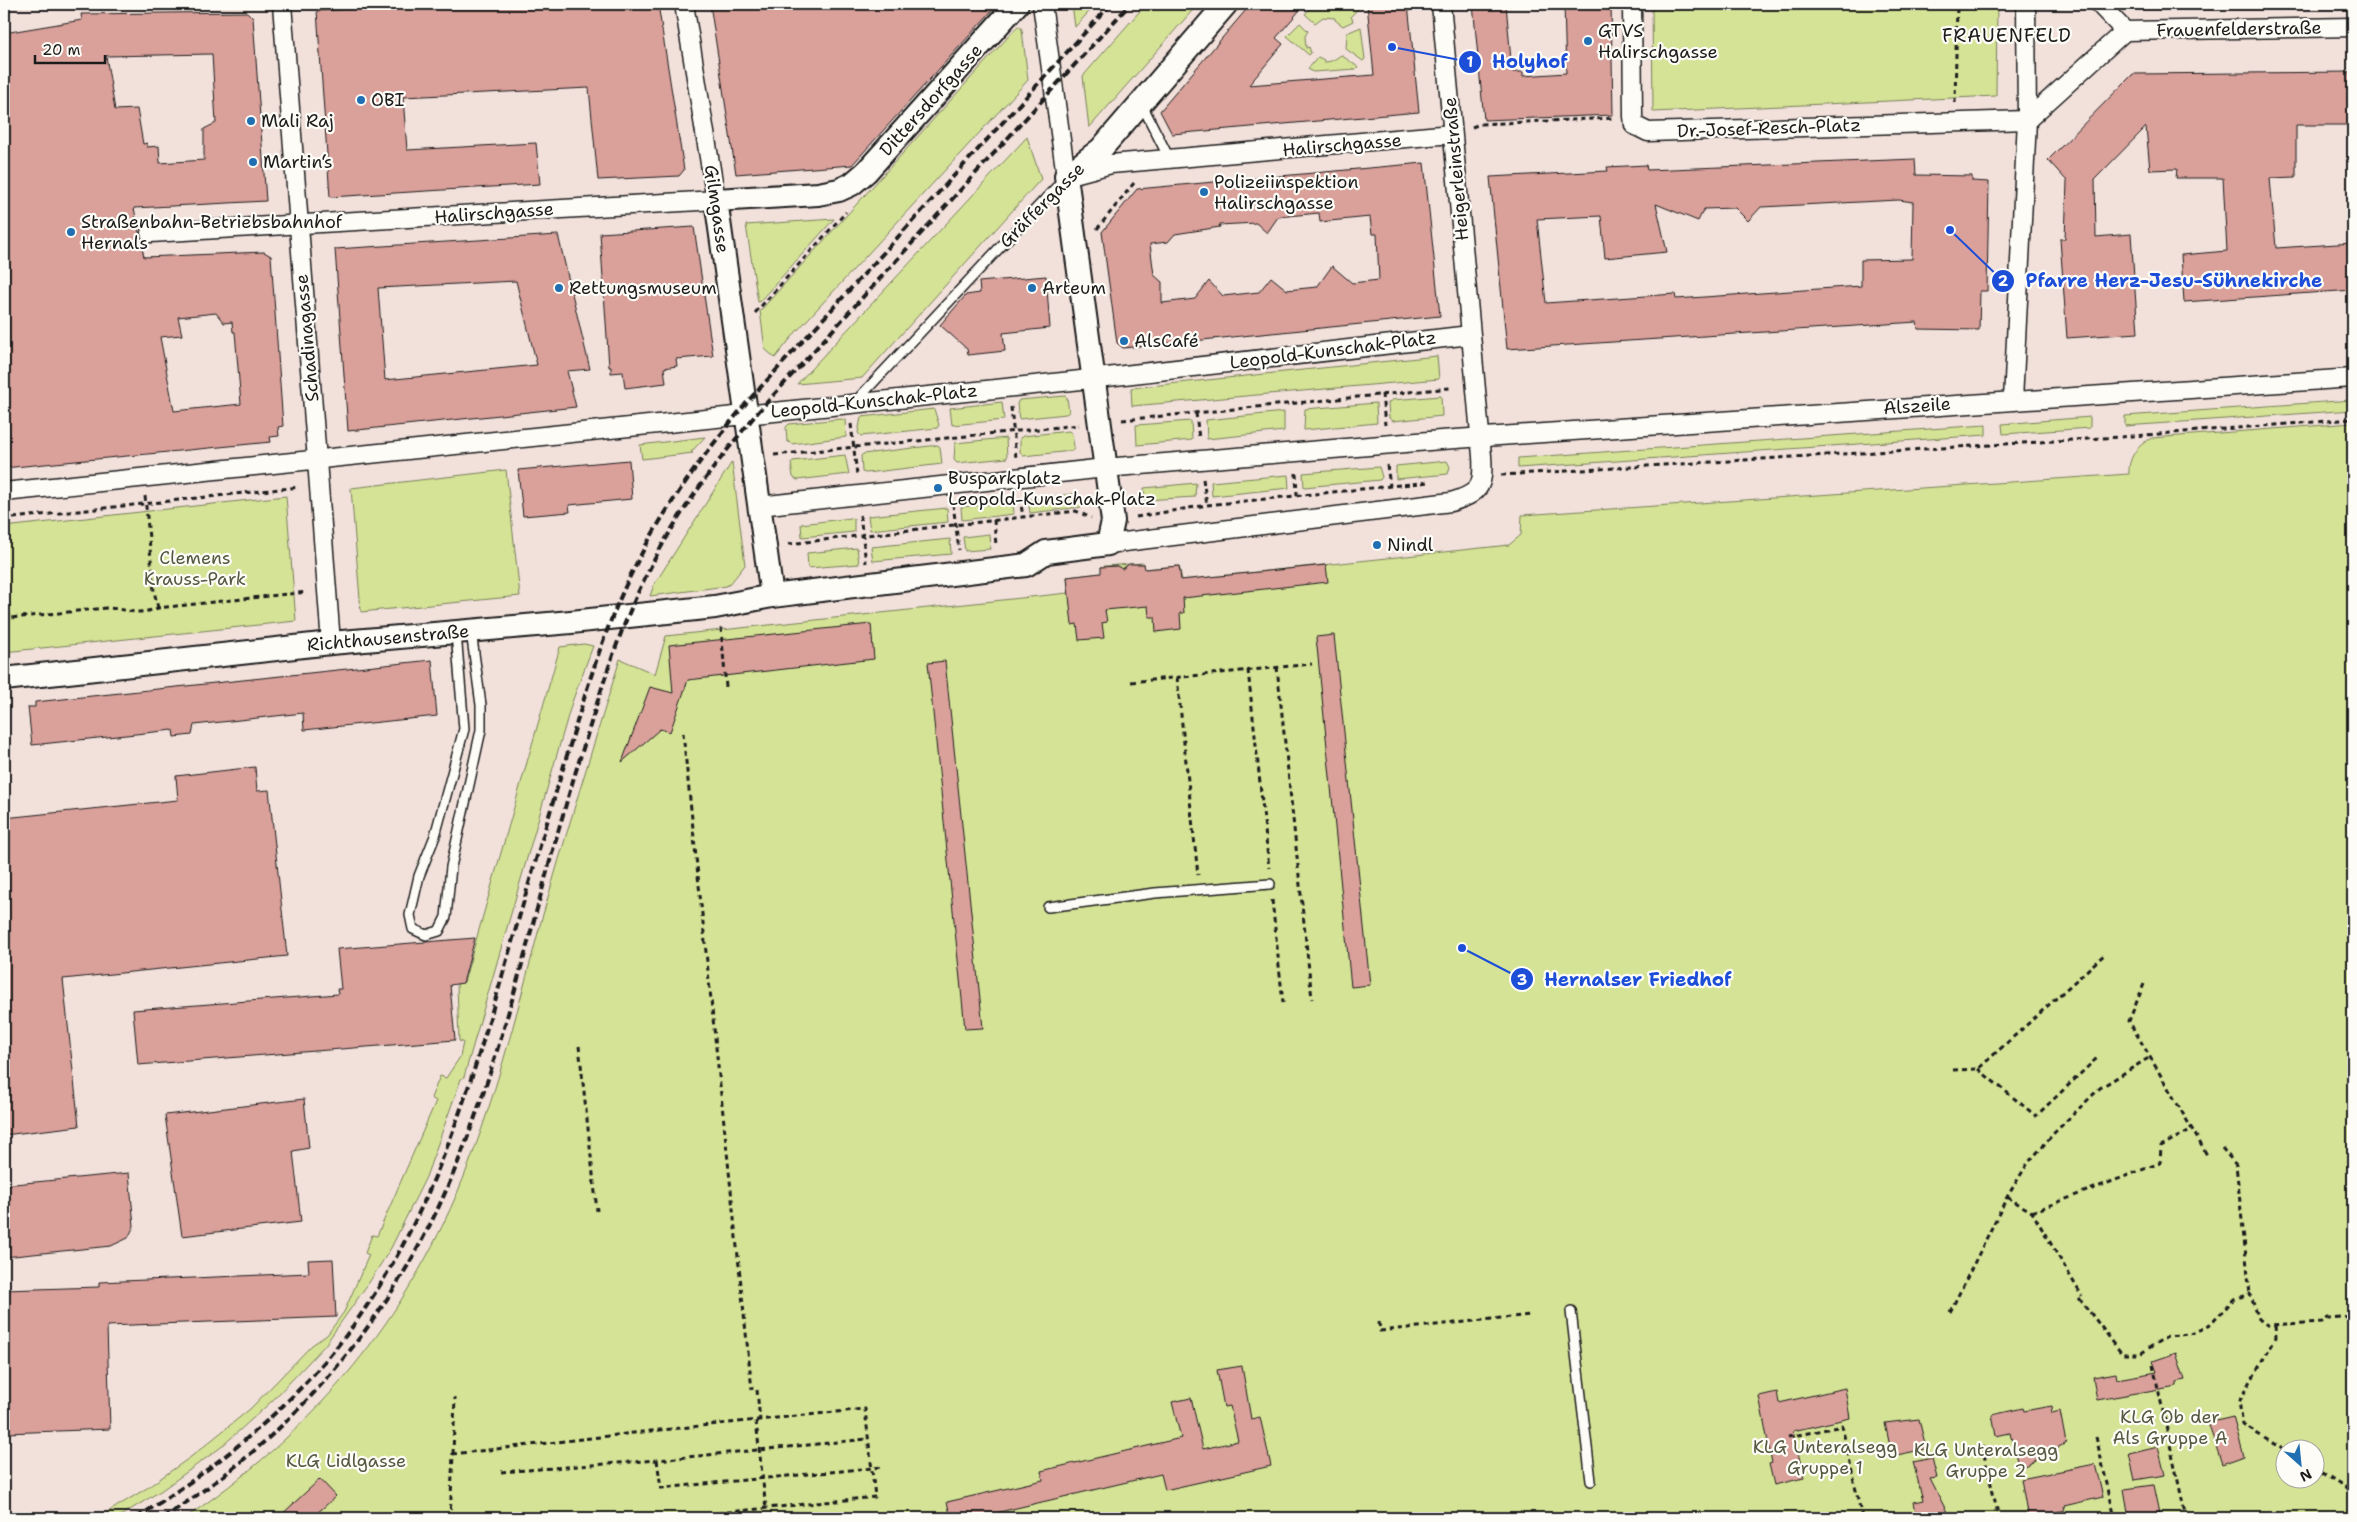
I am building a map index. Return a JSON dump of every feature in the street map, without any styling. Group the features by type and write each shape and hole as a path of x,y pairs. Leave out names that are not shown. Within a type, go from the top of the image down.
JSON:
{"street":[{"name":"Schadinagasse","path":"282,4 331,643"},
{"name":"Gilmgasse","path":"684,4 716,200 746,415"},
{"name":"Dittersdorfgasse","path":"839,190 852,184 866,172 1017,4"},
{"path":"1042,4 1112,521 1108,544"},
{"name":"Gräffergasse","path":"1066,176 1100,149 1226,4"},
{"name":"Heigerleinstraße","path":"1441,4 1470,335"},
{"name":"Dr.-Josef-Resch-Platz","path":"1632,4 1633,116 1634,125 1641,130 1666,132 2027,120"},
{"path":"2013,400 2027,120 2026,4"},
{"path":"2027,120 2125,31 2099,4"},
{"name":"Frauenfelderstraße","path":"2125,31 2353,27"},
{"name":"Halirschgasse","path":"1066,176 1111,164 1452,134"},
{"name":"Halirschgasse","path":"150,232 818,194 839,190"},
{"path":"772,596 1026,565 1046,552 1451,502 1468,496 1478,490 1484,476 1470,335"},
{"name":"Leopold-Kunschak-Platz","path":"772,596 746,415 1470,335"},
{"name":"Alszeile","path":"1480,437 2013,400 2118,396 2353,378"},
{"path":"4,492 746,415"},
{"path":"759,506 1105,468 1480,437"},
{"name":"Richthausenstraße","path":"4,679 331,643 716,607 772,596"}],"lane":[{"path":"1141,102 1170,160"},
{"name":"Gräffergasse","path":"852,403 1066,176"},
{"path":"463,632 481,705 481,730 451,867 446,917 439,931 426,935 413,929 410,915 419,876 435,836 464,729 463,632"},
{"path":"1048,907 1270,884"},
{"path":"1571,1311 1590,1481"}],"path":[{"path":"1953,121 1956,4"},
{"path":"1452,134 1480,124 1617,118"},
{"path":"1097,229 1134,183"},
{"path":"755,313 847,211"},
{"path":"1009,386 1016,460"},
{"path":"1382,394 1385,424"},
{"path":"852,403 857,478"},
{"path":"1196,413 1199,442"},
{"path":"1484,476 2120,437 2353,419"},
{"path":"1387,462 1390,486"},
{"path":"1296,470 1297,496"},
{"path":"1204,479 1207,505"},
{"path":"765,549 797,542 1076,511 1097,521 1112,521 1207,505 1434,481"},
{"path":"4,519 302,486"},
{"path":"1020,497 1022,517"},
{"path":"146,504 154,591 158,608"},
{"path":"953,504 959,553"},
{"path":"860,515 866,563"},
{"path":"994,520 996,549"},
{"path":"4,558 4,604 11,618"},
{"path":"4,622 11,618 106,608 122,608 138,613 158,608 328,590"},
{"path":"721,626 726,687"},
{"path":"1131,682 1312,664"},
{"path":"1277,667 1312,999"},
{"path":"1248,670 1283,1003"},
{"path":"1176,677 1200,890"},
{"path":"683,733 752,1390"},
{"path":"1953,1070 1978,1069 2105,954"},
{"path":"2144,984 2129,1021 2206,1155"},
{"path":"579,1046 597,1211"},
{"path":"1950,1312 2007,1197 2028,1163 2055,1132 2094,1094 2150,1057"},
{"path":"1978,1069 2036,1116 2097,1058"},
{"path":"2032,1212 2160,1163 2162,1146 2192,1129"},
{"path":"2222,1148 2236,1165 2250,1294 2259,1320 2267,1325 2275,1325 2322,1322 2328,1318 2353,1316"},
{"path":"2007,1197 2032,1212 2080,1297 2122,1354 2140,1354 2166,1336 2190,1334 2210,1325 2234,1299 2250,1294"},
{"path":"1379,1322 1380,1331 1530,1315"},
{"path":"2274,1444 2243,1425 2239,1402 2276,1336 2275,1325"},
{"path":"2153,1365 2186,1518"},
{"path":"757,1390 759,1450 766,1509"},
{"path":"450,1518 455,1396"},
{"path":"453,1454 651,1431 864,1410 874,1497 690,1516"},
{"path":"1788,1437 1842,1426 1862,1518"},
{"path":"2096,1437 2115,1518"},
{"path":"501,1472 657,1460 868,1439"},
{"path":"1982,1446 1999,1518"},
{"path":"657,1460 661,1488 883,1467"},
{"path":"2324,1474 2353,1493"}],"green space":[{"path":"1072,4 1096,4 1075,27"},
{"path":"1146,4 1198,4 1089,128 1083,76"},
{"path":"1315,4 1360,4 1360,7 1351,16 1353,21 1343,26 1335,18 1323,17 1315,23 1305,14"},
{"path":"1652,4 1997,4 1996,96 1653,112"},
{"path":"1300,23 1308,31 1305,36 1306,48 1309,47 1311,53 1309,55 1287,36"},
{"path":"1020,26 1022,30 1028,80 796,332 775,358 765,349 760,311 1017,27"},
{"path":"1361,27 1365,59 1363,61 1346,49 1347,33"},
{"path":"1341,55 1358,67 1356,69 1313,72 1308,69 1318,57 1327,62"},
{"path":"1027,137 1041,179 862,378 797,384"},
{"path":"834,219 759,302 758,302 746,225"},
{"path":"1437,356 1439,379 1132,406 1131,388"},
{"path":"1065,396 1069,412 1066,414 1019,419 1017,404 1019,400"},
{"path":"1441,396 1442,416 1393,421 1389,418 1388,403 1392,400"},
{"path":"2353,400 2353,410 2125,426 2125,416"},
{"path":"1002,402 1004,420 952,425 950,408"},
{"path":"1376,403 1377,423 1304,430 1305,409"},
{"path":"934,409 939,425 937,428 861,436 858,433 861,417"},
{"path":"1284,412 1284,431 1207,439 1206,420"},
{"path":"2090,417 2090,428 2003,434 2002,424"},
{"path":"845,420 846,437 792,444 787,441 786,427 789,424"},
{"path":"1191,421 1192,440 1137,445 1136,425"},
{"path":"2353,423 2353,1518 185,1518 230,1486 271,1452 309,1416 377,1336 406,1292 432,1245 456,1196 493,1096 540,925 620,659 655,674 666,636 1068,593 1067,577 1102,573 1101,567 1105,566 1144,563 1144,569 1179,566 1182,580 1509,545 1521,535 1522,515 2129,474 2130,463 2134,453 2152,438"},
{"path":"1986,425 1986,435 1518,468 1518,458"},
{"path":"1069,431 1072,434 1074,447 1072,451 1023,456 1020,452 1020,438 1023,436"},
{"path":"705,437 691,452 693,453 642,459 640,445"},
{"path":"1006,438 1007,458 957,463 954,460 955,443"},
{"path":"938,445 940,447 942,464 862,472 861,456 863,454"},
{"path":"845,455 849,474 797,480 793,477 791,463 793,461"},
{"path":"1447,461 1450,467 1448,474 1396,479 1396,466"},
{"path":"732,462 745,565 730,584 726,586 650,596 654,585"},
{"path":"1379,467 1382,477 1380,480 1304,487 1303,473"},
{"path":"506,470 520,596 361,612 351,488"},
{"path":"1288,475 1289,488 1212,496 1211,482"},
{"path":"1196,483 1195,497 1145,500 1144,488"},
{"path":"1079,493 1081,507 1030,513 1028,500"},
{"name":"Clemens Krauss-Park","path":"286,496 296,621 4,652 4,527"},
{"path":"1013,502 1014,514 962,520 961,507"},
{"path":"947,508 948,522 870,530 868,516"},
{"path":"854,519 854,532 802,537 801,524"},
{"path":"989,534 990,549 965,551 963,537"},
{"path":"950,539 951,554 873,561 871,547"},
{"path":"857,548 859,564 808,568 807,553"},
{"path":"584,644 593,646 572,702 464,1077 461,1079 426,1177 391,1248 325,1345 272,1401 220,1448 162,1490 117,1518 98,1518 147,1488 192,1456 250,1409 312,1345 327,1335 344,1312 369,1255 365,1253 372,1235 377,1236 436,1101 431,1098 440,1076 446,1078 460,1057 463,1042 459,1041 457,984 464,982 560,647"}],"building":[{"name":"OBI","path":"442,4 658,4 684,170 679,176 598,180 589,88 403,97 407,150 536,143 540,184 330,197 317,11"},
{"path":"710,4 998,4 852,165 736,174"},
{"path":"1251,4 1305,4 1276,38 1283,44 1249,85 1374,75 1367,4 1408,4 1419,112 1172,134 1160,111"},
{"name":"GTVS Halirschgasse","path":"1473,4 1506,4 1512,72 1523,72 1523,76 1566,73 1564,4 1611,4 1613,115 1484,120"},
{"name":"Straßenbahn-Betriebsbahnhof Hernals","path":"247,12 253,18 266,201 134,208 144,257 264,252 271,256 283,426 278,427 279,436 270,437 271,442 4,468 4,33 82,20 81,14","holes":["212,54 216,123 204,129 204,160 160,163 159,146 147,147 147,143 143,144 137,109 115,110 106,56","216,313 224,323 232,322 233,332 235,332 241,404 174,411 160,337 182,335 178,317"]},
{"path":"2353,72 2353,125 2296,125 2296,177 2270,178 2276,248 2353,243 2353,290 2184,302 2181,255 2227,251 2223,178 2176,178 2177,169 2150,170 2146,127 2095,179 2096,237 2131,234 2138,333 2067,338 2060,239 2065,239 2067,181 2048,160 2133,74"},
{"path":"1915,159 1916,175 1972,176 1972,181 1989,182 1987,291 1980,291 1979,330 1918,329 1917,322 1507,349 1490,177 1608,171 1607,167 1646,165 1647,170","holes":["1899,200 1913,202 1912,259 1861,260 1861,286 1676,299 1675,294 1546,303 1537,219 1601,216 1605,258 1667,252 1656,204 1698,221 1704,209 1735,208 1748,221 1761,207"]},
{"path":"1424,163 1440,316 1123,348 1117,343 1102,232 1137,189","holes":["1319,213 1320,222 1370,217 1372,234 1377,234 1379,280 1352,283 1332,266 1317,287 1287,290 1271,277 1259,292 1223,296 1209,281 1195,299 1162,303 1162,282 1154,275 1150,244 1168,242 1175,234 1220,227 1219,225 1256,223 1267,233 1278,217"]},
{"path":"694,227 713,356 676,359 677,366 664,368 666,383 625,388 623,372 611,373 611,367 609,367 600,233"},
{"path":"558,235 590,369 567,371 576,407 348,431 335,249","holes":["516,281 537,365 385,380 378,288"]},
{"path":"1046,276 1050,328 1003,333 1005,351 968,355 967,349 940,325 966,295 980,293 979,282"},
{"path":"629,460 632,499 569,505 570,512 523,516 518,470"},
{"path":"1129,564 1144,564 1145,569 1179,566 1181,580 1326,565 1328,582 1183,598 1184,613 1180,613 1181,629 1156,632 1155,617 1149,617 1148,606 1105,610 1107,622 1102,623 1104,638 1079,640 1077,624 1072,625 1067,577 1101,573 1101,567 1117,566 1122,569"},
{"path":"871,624 874,659 688,680 670,732 660,729 622,762 650,687 673,693 669,645"},
{"path":"1334,635 1370,985 1351,987 1316,637"},
{"path":"432,660 437,716 304,730 303,713 194,725 192,735 174,737 173,730 32,745 28,707 35,707 35,702"},
{"path":"945,661 983,1028 965,1029 928,663"},
{"path":"255,767 257,791 269,790 287,956 63,979 79,1126 4,1135 4,818 178,800 176,776"},
{"path":"475,938 463,983 450,985 455,1040 138,1065 133,1010 338,994 337,989 341,989 337,949"},
{"path":"304,1099 309,1148 293,1151 301,1222 182,1236 165,1115"},
{"path":"129,1173 134,1226 128,1238 111,1246 4,1257 4,1185"},
{"path":"333,1259 336,1317 107,1326 110,1429 6,1433 4,1290 99,1287 99,1282 309,1273 308,1260"},
{"path":"2176,1353 2185,1380 2177,1382 2177,1386 2097,1400 2093,1377 2116,1373 2117,1379 2157,1372 2153,1361"},
{"path":"1242,1366 1251,1419 1260,1417 1271,1466 1165,1490 1161,1474 974,1518 951,1518 947,1502 1043,1480 1041,1471 1181,1438 1172,1402 1191,1398 1203,1449 1238,1441 1230,1406 1224,1407 1217,1370"},
{"path":"1845,1388 1850,1418 1793,1431 1804,1478 1774,1485 1769,1464 1772,1463 1759,1396 1777,1392 1779,1403"},
{"path":"2051,1406 2052,1413 2060,1411 2066,1443 2019,1469 2010,1433 1996,1436 1992,1415 2023,1408 2024,1411"},
{"path":"2233,1417 2244,1456 2222,1464 2208,1423"},
{"path":"1919,1419 1926,1449 1892,1456 1885,1423"},
{"path":"2158,1447 2165,1475 2135,1480 2129,1454"},
{"path":"1932,1458 1937,1478 1930,1479 1948,1514 1941,1516 1941,1518 1917,1518 1914,1502 1923,1500 1913,1462"},
{"path":"2095,1464 2103,1497 2064,1506 2065,1510 2050,1514 2051,1518 2028,1518 2021,1479"},
{"path":"320,1479 336,1496 311,1518 278,1518"},
{"path":"2153,1485 2160,1518 2129,1518 2124,1489"}],"railway":[{"path":"136,1518 223,1458 250,1436 301,1388 347,1334 376,1291 402,1246 425,1200 463,1104 494,1006 590,679 603,642 617,605 637,562 665,513 696,467 748,401 1111,4"},
{"path":"162,1518 209,1486 254,1451 295,1412 333,1371 368,1327 399,1280 427,1230 451,1179 489,1076 564,810 610,662 649,570 685,507 713,468 759,411 1130,4"}],"place":[{"name":"GTVS Halirschgasse","path":"1588,41"},
{"name":"Holyhof","path":"1392,47"},
{"name":"OBI","path":"361,100"},
{"name":"Mali Raj","path":"251,121"},
{"name":"Martin‘s","path":"253,162"},
{"name":"Polizeiinspektion Halirschgasse","path":"1204,192"},
{"name":"Pfarre Herz-Jesu-Sühnekirche","path":"1950,230"},
{"name":"Straßenbahn-Betriebsbahnhof Hernals","path":"71,232"},
{"name":"Rettungsmuseum","path":"559,288"},
{"name":"Arteum","path":"1032,288"},
{"name":"AlsCafé","path":"1124,341"},
{"name":"Busparkplatz Leopold-Kunschak-Platz","path":"938,488"},
{"name":"Nindl","path":"1377,545"},
{"name":"Hernalser Friedhof","path":"1462,948"}],"district":[{"name":"FRAUENFELD","path":"2007,35"}],"park label":[{"name":"KLG Ob der Als Gruppe A","path":"2170,1427"},
{"name":"KLG Unteralsegg Gruppe 1","path":"1825,1457"},
{"name":"KLG Unteralsegg Gruppe 2","path":"1986,1460"},
{"name":"KLG Lidlgasse","path":"346,1461"}]}
